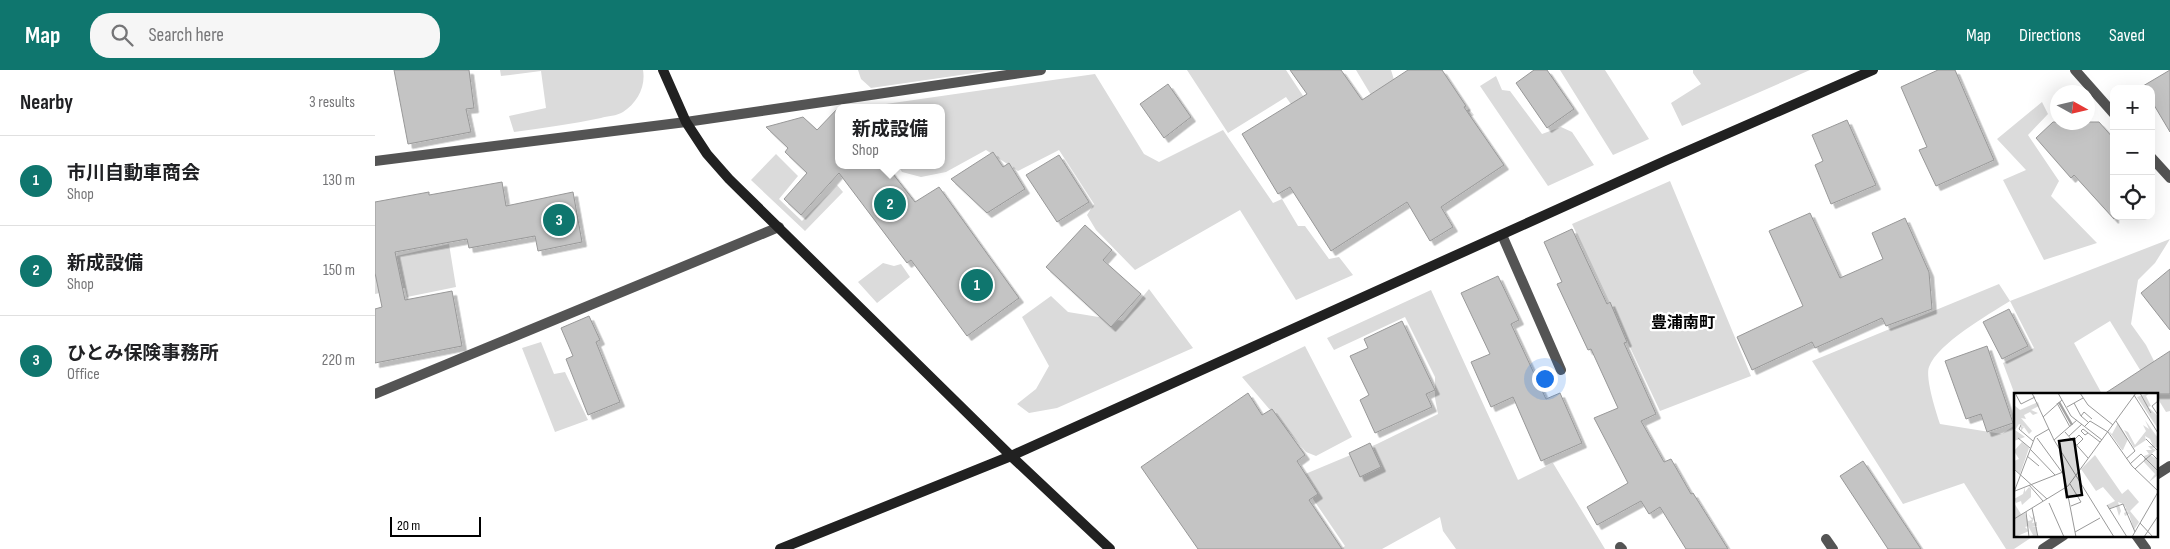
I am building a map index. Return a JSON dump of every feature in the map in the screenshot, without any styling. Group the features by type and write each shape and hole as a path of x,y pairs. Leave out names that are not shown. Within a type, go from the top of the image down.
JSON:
{"street":[{"path":"663,70 686,122 718,167 1011,456 1110,549"},
{"path":"375,161 686,122 1041,70"},
{"path":"780,549 1011,456 1667,160 1873,70"},
{"path":"2075,70 2110,109"},
{"path":"2155,161 2170,178"},
{"path":"375,394 779,227"},
{"path":"1502,235 1561,370"},
{"path":"2157,474 2170,466"},
{"path":"2043,549 2062,536"},
{"path":"2138,536 2146,549"},
{"path":"1826,538 1833,549"}],"shaded area":[{"path":"500,70 643,70 644,76 642,88 636,99 621,113 579,122 514,132 509,116 546,108 541,71 501,76"},
{"path":"858,70 995,70 871,88 861,79"},
{"path":"1187,70 1286,70 1313,111 1377,105 1356,70 1391,70 1396,86 1437,130 1469,109 1474,115 1412,154 1315,139 1286,97 1228,133"},
{"path":"1560,70 1605,70 1649,139 1613,155"},
{"path":"1693,70 1810,70 1682,126 1671,103 1701,84"},
{"path":"1095,74 1144,154 1159,162 1223,130 1273,203 1282,199 1298,226 1305,226 1329,259 1339,257 1353,275 1296,300 1240,210 1135,270 1096,230 1087,215 1094,204 1059,150 1018,171 986,150 946,172 921,177 902,172 900,169 945,169 945,104 886,104"},
{"path":"1496,76 1502,90 1510,91 1542,134 1561,127 1572,132 1594,165 1548,186 1480,86"},
{"path":"2042,102 2048,114 2028,135 2059,181 2051,196 2097,243 2044,260 2003,180 2026,170 1997,139"},
{"path":"776,154 798,176 779,199 802,221 837,185 843,192 805,231 751,180"},
{"path":"1670,181 1751,376 1660,411 1572,224"},
{"path":"2170,239 2155,263 2138,280 2131,324 2146,345 2167,387 2170,394 2170,411 2166,412 2157,397 2157,393 2154,393 2110,321 2074,343 2101,393 2014,393 2003,363 2034,348 2010,301"},
{"path":"449,244 456,287 407,297 405,288 375,294 375,261"},
{"path":"883,263 894,266 901,264 910,277 877,303 858,282"},
{"path":"1999,284 2010,301 1977,322 1942,349 1929,367 1928,379 1940,424 2002,434 2014,426 2014,536 2034,536 2014,549 2006,549 1964,483 1903,504 1812,361"},
{"path":"1149,289 1193,348 1057,408 1029,413 1017,404 1036,389 1049,366 1022,317 1051,296 1068,312 1123,321"},
{"path":"1431,290 1518,480 1553,463 1605,549 1456,549 1443,531 1440,517 1382,549 1341,549 1345,546 1298,477 1377,444 1438,414 1435,398 1435,377 1405,317 1334,350 1327,338"},
{"path":"541,342 554,374 565,372 588,420 555,432 522,348"},
{"path":"1305,346 1352,437 1316,456 1306,452 1242,377"}],"building":[{"path":"394,70 469,70 474,108 466,109 471,132 408,144"},
{"path":"1290,70 1341,70 1362,100 1408,70 1442,70 1466,106 1464,107 1504,165 1441,207 1453,227 1430,241 1407,202 1331,251 1290,187 1278,194 1242,134 1307,94"},
{"path":"1534,70 1547,70 1574,109 1547,128 1516,83"},
{"path":"1938,70 1955,70 1994,160 1936,186 1919,150 1927,147 1901,87"},
{"path":"2170,70 2170,132 2155,107 2155,85 2145,85"},
{"path":"1168,84 1191,117 1164,138 1140,104"},
{"path":"835,111 835,169 889,169 915,202 939,187 1019,298 967,336 911,260 907,263 839,173 801,215 784,199 807,173 785,152 788,148 766,127 803,117 817,130"},
{"path":"1847,120 1876,185 1831,204 1815,165 1823,161 1812,135"},
{"path":"2095,122 2099,122 2110,134 2110,215 2074,175 2071,178 2036,138 2050,125 2050,130 2095,130"},
{"path":"993,152 1003,167 1009,163 1025,189 987,213 951,179"},
{"path":"1059,155 1089,202 1057,222 1026,175"},
{"path":"502,182 506,206 573,192 582,242 538,251 535,236 469,248 467,239 395,252 405,300 452,291 462,346 375,363 375,309 382,307 375,273 375,202"},
{"path":"1810,213 1840,278 1883,259 1872,233 1905,218 1929,272 1932,309 1886,326 1882,318 1815,348 1812,342 1752,370 1737,337 1803,306 1769,231"},
{"path":"1085,225 1112,250 1103,260 1141,294 1111,327 1046,267"},
{"path":"1572,229 1607,304 1610,302 1627,342 1624,343 1656,414 1641,421 1664,462 1671,459 1691,494 1693,493 1728,549 1686,549 1660,507 1649,514 1641,501 1597,525 1587,507 1628,483 1594,418 1618,408 1591,349 1588,350 1557,284 1562,282 1544,242"},
{"path":"2170,269 2170,330 2141,293"},
{"path":"1498,276 1519,320 1511,324 1546,399 1560,393 1582,443 1541,461 1513,397 1491,407 1471,362 1490,354 1461,293"},
{"path":"2009,309 2028,346 2002,359 1983,322"},
{"path":"589,316 600,340 596,342 620,402 588,415 566,359 573,356 561,328"},
{"path":"1402,321 1435,390 1426,394 1432,407 1375,433 1360,400 1369,395 1350,356 1368,348 1364,339"},
{"path":"1987,346 2013,423 1987,432 1981,414 1966,419 1945,361"},
{"path":"2170,351 2170,394 2106,393"},
{"path":"1248,393 1262,415 1272,409 1305,455 1297,461 1318,494 1309,500 1342,549 1198,549 1141,467"},
{"path":"1370,443 1381,467 1360,477 1349,453"},
{"path":"1863,461 1921,549 1888,549 1840,476"}],"place":[{"name":"新成設備","path":"890,204"},
{"name":"ひとみ保険事務所","path":"559,220"},
{"name":"市川自動車商会","path":"977,285"}],"district":[{"name":"豊浦南町","path":"1683,322"}]}
